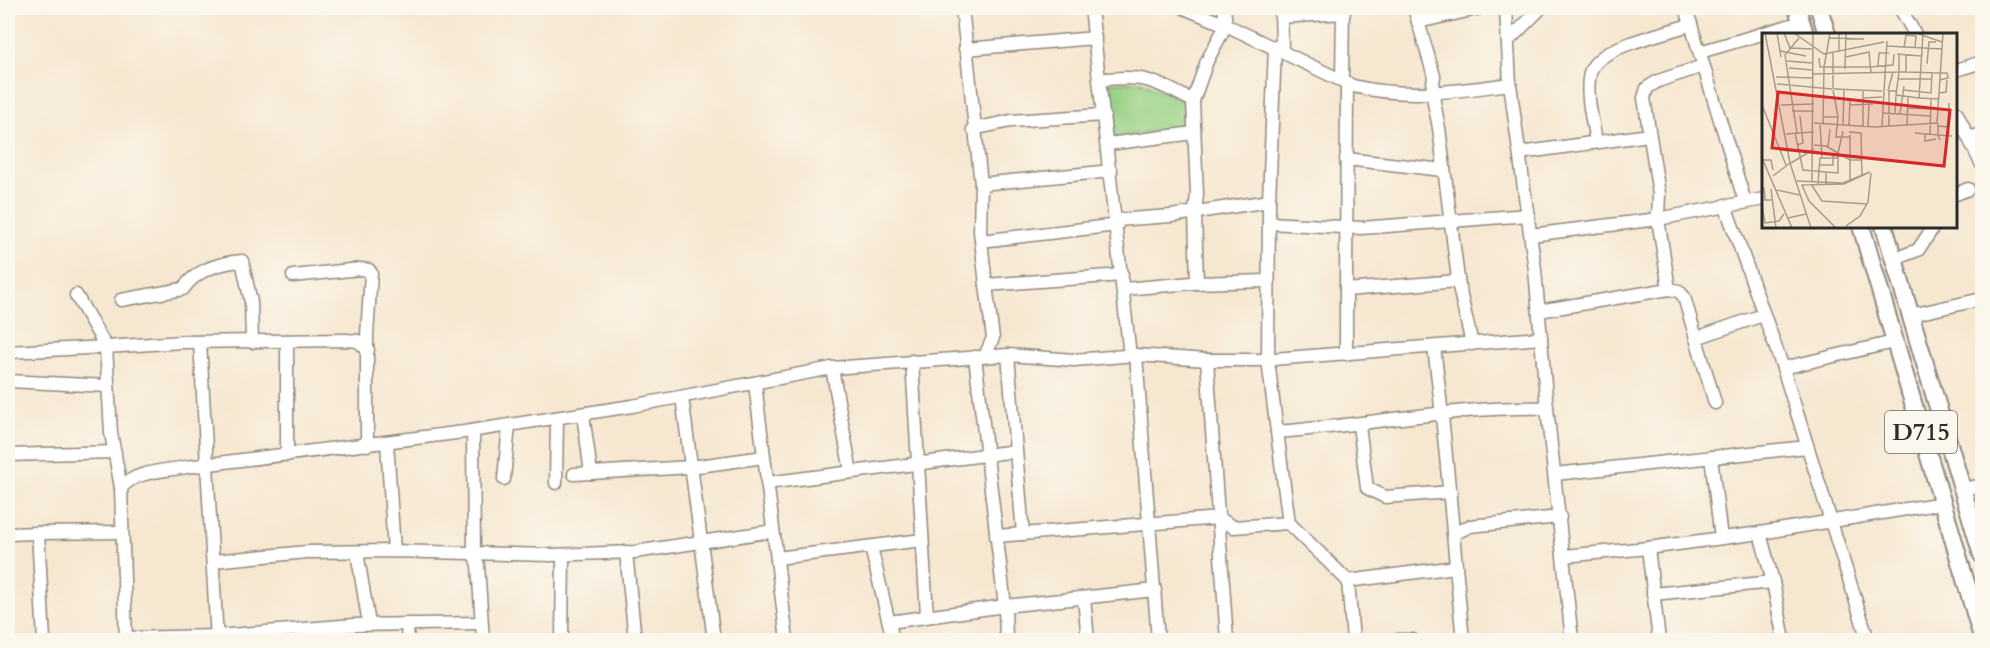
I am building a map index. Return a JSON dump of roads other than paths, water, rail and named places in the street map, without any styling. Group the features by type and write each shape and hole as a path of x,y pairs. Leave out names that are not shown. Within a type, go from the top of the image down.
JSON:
{"highway":[{"path":"1819,8 1827,33"},
{"name":"D715","path":"1862,228 1983,637"},
{"name":"D715","path":"1885,228 1963,489 1976,510 1983,555"}],"street":[{"path":"962,8 973,129 981,184 981,241 993,338 980,356 985,453 1005,606 1006,640"},
{"path":"1091,8 1133,355 1150,524 1158,640"},
{"path":"1184,8 1279,49 1344,81 1370,90 1426,95 1510,84"},
{"path":"1197,283 1195,212 1197,194 1193,101 1208,61 1226,25 1224,8"},
{"path":"1414,8 1434,76 1432,93 1458,281 1472,344"},
{"path":"1418,22 1481,8"},
{"path":"1506,8 1510,84 1531,235 1572,640"},
{"path":"1508,41 1540,8"},
{"path":"1686,8 1745,202"},
{"path":"1900,8 1914,33"},
{"path":"1346,354 1343,10 1281,12 1269,201 1268,360 1289,523 1348,581 1353,640"},
{"path":"1700,52 1801,21"},
{"path":"1596,142 1589,88 1590,72 1594,66 1607,54 1624,45 1691,24"},
{"path":"965,49 1095,38"},
{"path":"1957,70 1983,62"},
{"path":"1670,289 1658,219 1659,194 1644,98 1647,88 1658,81 1703,66"},
{"path":"1100,81 1132,76 1143,78 1193,101"},
{"path":"1957,114 1983,165"},
{"path":"973,129 1011,121 1104,115"},
{"path":"1108,144 1194,133"},
{"path":"1969,138 1983,134"},
{"path":"1520,153 1649,135"},
{"path":"1346,159 1443,170"},
{"path":"981,184 1111,171"},
{"path":"1957,194 1968,189"},
{"path":"1531,235 1658,219 1762,199"},
{"path":"981,241 1269,201"},
{"path":"1725,205 1783,368 1868,640"},
{"path":"1269,223 1345,227 1451,222 1528,215"},
{"path":"1894,259 1918,250 1933,228"},
{"path":"122,300 183,289 192,276 202,271 242,261 251,302 252,342"},
{"path":"293,276 369,270 372,279 368,350 367,445"},
{"path":"986,285 1122,276"},
{"path":"1124,289 1197,283 1268,281"},
{"path":"1346,290 1458,281"},
{"path":"1539,310 1670,289 1679,291 1684,297 1715,403"},
{"path":"76,295 106,347 107,386 121,488 125,639 290,634 369,624 482,623"},
{"path":"1911,315 1983,299"},
{"path":"1696,338 1763,315"},
{"path":"121,488 126,482 141,476 206,465 473,431 583,414 832,368 1008,355 1074,360 1133,355 1207,360 1268,360 1541,338"},
{"path":"8,352 200,342 287,341 358,341 368,350"},
{"path":"286,455 287,341"},
{"path":"200,342 217,638"},
{"path":"1783,368 1894,342"},
{"path":"1434,348 1451,492 1463,640"},
{"path":"1008,355 1023,534"},
{"path":"1207,360 1227,640"},
{"path":"912,361 927,616"},
{"path":"832,368 851,472"},
{"path":"8,381 107,386"},
{"path":"755,384 787,640"},
{"path":"682,397 714,640"},
{"path":"1277,432 1359,425 1442,413 1547,408"},
{"path":"583,414 591,473"},
{"path":"555,483 556,418"},
{"path":"504,479 509,425"},
{"path":"1359,425 1367,488 1376,495 1385,497 1451,492"},
{"path":"473,431 474,554 478,565 483,640"},
{"path":"387,442 394,551"},
{"path":"1555,474 1807,447"},
{"path":"767,483 985,453 1016,451"},
{"path":"8,454 115,452"},
{"path":"574,474 691,466 764,457"},
{"path":"1711,457 1721,538"},
{"path":"1963,489 1983,485"},
{"path":"1564,556 1647,548 1830,523 1942,502"},
{"path":"1453,534 1470,526 1560,517"},
{"path":"996,536 1219,518 1233,527 1289,523"},
{"path":"213,561 261,555 394,551 563,555 626,552 702,543 773,531"},
{"path":"8,534 121,532"},
{"path":"38,533 44,640"},
{"path":"1760,533 1773,582 1784,640"},
{"path":"777,558 922,540"},
{"path":"871,547 893,640"},
{"path":"1647,548 1659,640"},
{"path":"357,552 369,624"},
{"path":"626,552 635,640"},
{"path":"562,640 563,555"},
{"path":"1348,581 1456,567"},
{"path":"1653,594 1773,582"},
{"path":"889,622 1005,606 1155,590"},
{"path":"1084,598 1088,640"},
{"path":"8,623 9,640"},
{"path":"407,640 408,624"},
{"path":"1398,640 1413,640"}]}
